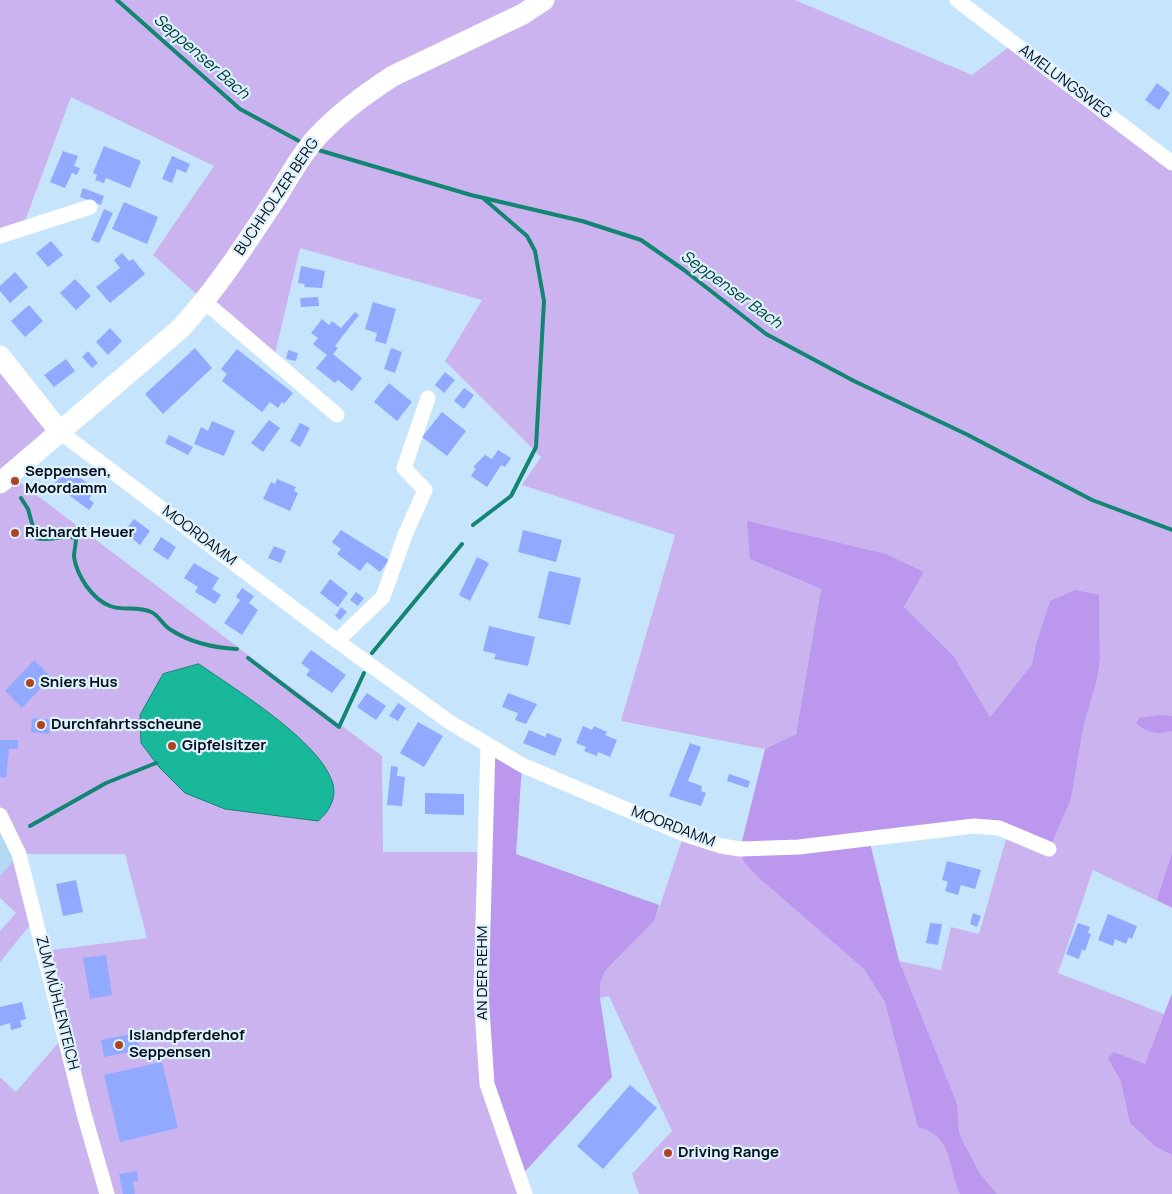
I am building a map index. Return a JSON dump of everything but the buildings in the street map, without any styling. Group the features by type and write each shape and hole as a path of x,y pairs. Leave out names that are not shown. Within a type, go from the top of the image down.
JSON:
{"main road":[{"name":"BUCHHOLZER BERG","path":"0,483 180,330 204,302 238,255 310,146 343,113 393,76 523,14 544,0"},
{"path":"0,356 60,432"}],"street":[{"name":"AMELUNGSWEG","path":"958,0 1172,163"},
{"path":"0,236 90,207"},
{"path":"204,302 336,414"},
{"path":"337,641 383,596 405,535 426,490 404,468 428,398"},
{"name":"MOORDAMM","path":"60,432 337,641 451,723 531,769 684,834 721,846 740,849 799,847 974,826 999,828 1049,849"},
{"name":"AN DER REHM","path":"488,746 481,994 487,1084 525,1194"},
{"name":"ZUM MÜHLENTEICH","path":"0,815 19,854 84,1114 107,1194"}],"shaded area":[{"path":"0,0 795,0 972,75 1014,43 1172,163 1172,908 1093,870 1058,973 1164,1014 1172,993 1172,1194 639,1194 632,1174 672,1131 609,996 600,998 600,984 605,971 655,920 684,834 721,846 869,839 899,961 941,970 951,927 979,934 1008,832 1071,799 1084,724 1100,659 1099,595 1050,601 1036,642 1032,664 990,717 953,655 904,607 924,572 750,559 821,589 796,734 765,749 621,721 675,535 522,485 541,457 445,361 482,300 300,248 273,362 153,255 214,166 71,97 22,229 0,236"},
{"path":"0,356 60,432 10,475 382,756 383,852 485,852 525,1194 0,1194 0,1077 16,1092 65,1035 43,951 147,938 125,854 20,854 35,919 0,962 0,931 16,913 0,898 0,876 19,854 0,815"},
{"path":"747,521 886,554 924,572 904,607 953,655 990,717 1032,664 1036,643 1050,601 1075,590 1099,595 1100,659 1097,679 1084,724 1071,799 1049,849 999,828 869,839 899,961 957,1104 959,1132 980,1174 997,1194 960,1194 944,1145 930,1131 918,1127 885,1002 864,969 757,876 744,862 740,849 765,749 796,734 821,589 750,559"},
{"path":"199,664 274,716 310,749 323,765 332,781 334,793 329,809 318,821 225,809 185,793 159,767 141,743 140,715 163,674"},
{"path":"1162,715 1172,716 1172,731 1153,732 1136,723 1139,718"},
{"path":"488,746 522,765 516,854 659,905 655,920 605,971 600,984 600,998 612,1077 519,1178 487,1084"},
{"path":"0,815 19,854 0,876"},
{"path":"1172,853 1172,907 1157,900"},
{"path":"1172,994 1172,1155 1155,1146 1130,1123 1121,1081 1108,1058 1114,1052 1145,1064"}],"waterway":[{"name":"Seppenser Bach","path":"117,0 240,109 299,141"},
{"name":"Seppenser Bach","path":"315,149 471,195 582,221 641,240 684,270 766,334 854,381 966,434 1092,500 1172,530"},
{"path":"473,525 511,496 536,447 544,301 535,251 527,236 483,198"},
{"path":"21,498 28,509 36,538 76,538 74,557 78,572 86,586 103,603 120,608 146,610 156,616 168,628 186,638 211,646 237,649"},
{"path":"372,653 462,544"},
{"path":"248,658 339,727 364,673"},
{"path":"30,826 106,783 156,763"}],"place":[{"name":"Seppensen, Moordamm","path":"15,481"},
{"name":"Richardt Heuer","path":"15,533"},
{"name":"Sniers Hus","path":"30,683"},
{"name":"Durchfahrtsscheune","path":"41,725"},
{"name":"Gipfelsitzer","path":"172,746"},
{"name":"Islandpferdehof Seppensen","path":"119,1045"},
{"name":"Driving Range","path":"668,1153"}]}
